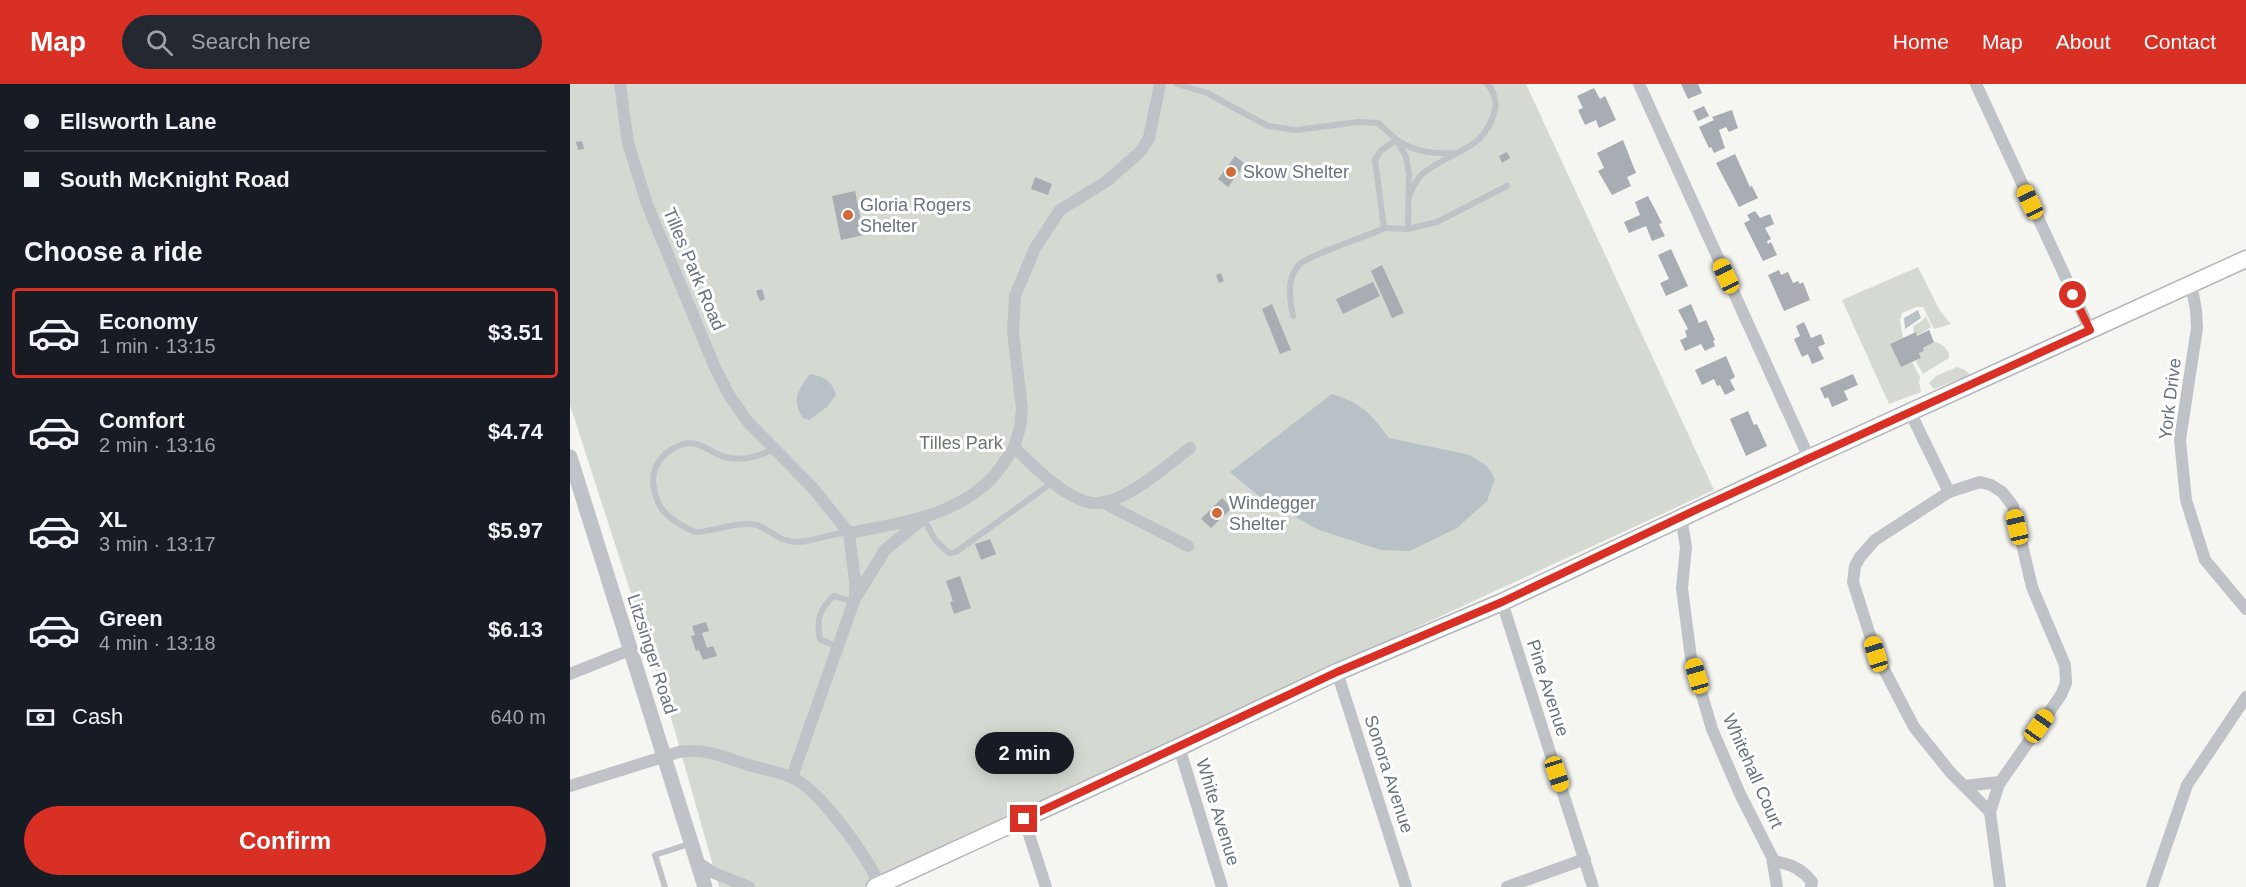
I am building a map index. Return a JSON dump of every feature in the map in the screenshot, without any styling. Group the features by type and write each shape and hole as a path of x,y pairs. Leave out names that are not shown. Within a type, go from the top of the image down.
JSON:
{"main road":[{"path":"879,886 1337,672 1502,602 1681,517 2246,259"}],"street":[{"name":"Tilles Park Road","path":"620,84 628,143 647,204 716,370 731,398 748,422 812,487 849,533"},
{"path":"792,777 854,600 885,550 924,519 964,501 993,477 1014,447 1022,409 1013,333 1015,296 1035,248 1060,210 1107,181 1141,151 1149,138 1160,84"},
{"path":"1639,84 1809,458"},
{"path":"1976,84 2090,330"},
{"name":"York Drive","path":"2191,284 2197,328 2181,440 2186,500 2205,560 2246,609"},
{"path":"1910,412 1949,492"},
{"path":"1014,447 1053,482 1081,500 1094,504 1104,503 1129,492 1190,448"},
{"name":"Litzsinger Road","path":"570,458 705,887"},
{"path":"1990,812 1951,773 1914,727 1876,654 1853,582 1860,557 1875,540 1949,492 1980,482 1992,485 2002,492 2013,506 2032,587 2065,665 2066,683 2061,696 2000,782 1990,812 2000,887"},
{"path":"1104,503 1188,546"},
{"name":"Whitehall Court","path":"1681,517 1686,547 1682,588 1692,658 1712,729 1773,861 1777,887"},
{"path":"854,600 855,580 849,533 924,519"},
{"name":"Pine Avenue","path":"1502,602 1593,887"},
{"path":"570,674 630,651"},
{"name":"Sonora Avenue","path":"1337,672 1406,887"},
{"path":"2152,887 2187,785 2246,697"},
{"name":"White Avenue","path":"1179,747 1222,887"},
{"path":"570,786 696,749 792,777 817,798 855,842 879,886"},
{"path":"1964,786 2000,782"},
{"path":"1024,819 1046,887"},
{"path":"1507,887 1585,859"},
{"path":"1773,861 1784,862 1800,870 1812,882 1811,887"},
{"path":"697,862 714,873 749,887"}],"lane":[{"path":"1177,84 1207,93 1268,126 1296,130 1358,122 1378,123 1397,140 1418,150 1434,154 1454,153"},
{"path":"1410,194 1420,176 1454,153 1483,138 1492,120 1496,104 1492,89 1487,84"},
{"path":"1397,140 1407,165 1410,194 1408,229"},
{"path":"1384,228 1375,160 1381,150 1397,140"},
{"path":"1293,316 1289,297 1291,279 1298,266 1306,259 1365,238 1384,228 1408,229 1437,222 1507,186"},
{"path":"774,449 747,459 725,457 702,444 687,443 675,447 656,465 653,476 654,492 660,507 669,518 695,532 757,525 786,541 808,541 837,533 849,533"},
{"path":"924,519 935,540 949,553 956,552 1053,482"},
{"path":"837,647 820,639 818,629 821,611 825,603 834,596 854,600"},
{"path":"664,887 656,855 692,843"}],"green space":[{"name":"Tilles Park","path":"570,84 1526,84 1714,490 1028,807 898,876 871,887 719,887 670,714 570,405"},
{"path":"1918,267 1940,311 1951,324 1934,329 1923,307 1916,307 1902,313 1900,321 1903,338 1890,344 1901,367 1912,362 1920,377 1921,392 1889,404 1842,300"},
{"path":"1926,316 1931,327 1917,336 1913,327"},
{"path":"1934,342 1945,347 1949,358 1923,374 1916,361 1921,358 1919,353 1924,351 1923,348"},
{"path":"1957,367 1970,375 1934,389 1929,383 1936,376"}],"shaded area":[{"path":"1918,310 1921,318 1905,329 1904,318"},
{"path":"810,374 827,380 836,395 827,407 809,420 803,418 799,412 797,400 799,390"},
{"path":"1332,394 1365,410 1389,438 1470,455 1488,467 1495,479 1487,501 1457,528 1410,551 1381,550 1319,530 1261,498 1230,472"}],"building":[{"path":"1681,84 1698,84 1702,93 1688,99"},
{"path":"1594,88 1600,99 1605,96 1616,120 1599,128 1596,120 1585,125 1578,110 1583,108 1577,96"},
{"path":"1704,106 1709,116 1698,121 1693,111"},
{"path":"1732,110 1738,128 1729,132 1726,127 1719,130 1725,148 1714,153 1711,147 1709,148 1699,127 1714,120 1712,117"},
{"path":"1623,140 1636,173 1627,177 1631,186 1612,195 1598,171 1604,168 1597,153"},
{"path":"582,141 584,149 578,150 576,142"},
{"path":"1507,152 1510,158 1502,163 1499,156"},
{"path":"1735,154 1750,187 1752,186 1758,198 1739,207 1716,163"},
{"name":"Skow Shelter","path":"1235,156 1245,164 1228,187 1218,179"},
{"path":"1035,177 1052,184 1048,195 1031,189"},
{"name":"Gloria Rogers Shelter","path":"855,191 864,235 841,240 832,196"},
{"path":"1648,196 1662,223 1659,224 1665,236 1652,241 1646,226 1629,233 1624,222 1640,215 1635,202"},
{"path":"1755,211 1760,218 1770,214 1774,224 1765,228 1771,239 1767,241 1768,244 1771,242 1777,255 1763,261 1744,223 1750,220 1747,215"},
{"path":"1671,249 1688,286 1666,296 1660,283 1669,279 1658,255"},
{"path":"1382,265 1404,313 1392,318 1371,271"},
{"path":"1779,270 1781,275 1788,272 1793,283 1803,282 1810,300 1784,311 1768,275"},
{"path":"1221,273 1224,281 1219,283 1216,275"},
{"path":"1373,282 1380,296 1343,314 1336,299"},
{"path":"762,289 765,299 760,301 756,291"},
{"path":"1272,304 1291,350 1280,354 1262,309"},
{"path":"1691,304 1699,323 1706,320 1715,340 1713,341 1715,346 1705,351 1701,344 1685,351 1680,340 1687,337 1685,331 1688,329 1678,310"},
{"path":"1804,322 1811,338 1821,334 1825,344 1818,347 1824,359 1812,364 1808,354 1802,357 1794,339 1800,336 1796,326"},
{"path":"1929,330 1934,342 1923,348 1924,351 1919,353 1921,358 1901,367 1890,344 1916,332 1917,336"},
{"path":"1726,356 1735,377 1730,380 1735,390 1725,395 1714,379 1702,385 1695,370"},
{"path":"1853,374 1858,385 1844,391 1848,400 1832,407 1828,397 1825,399 1820,388"},
{"path":"1748,411 1767,446 1746,456 1730,419"},
{"name":"Windegger Shelter","path":"1222,498 1232,508 1211,528 1201,519"},
{"path":"990,539 996,554 981,560 975,544"},
{"path":"960,576 971,608 954,614 950,602 953,601 946,581"},
{"path":"706,622 709,631 702,633 707,648 713,646 717,656 703,660 699,650 696,651 691,636 695,635 692,626"}],"place":[{"name":"Skow Shelter","path":"1231,172"},
{"name":"Gloria Rogers Shelter","path":"848,215"},
{"name":"Windegger Shelter","path":"1217,513"}],"route":[{"path":"1024,819 1337,672 1502,602 1702,507 2090,330 2073,295"}]}
